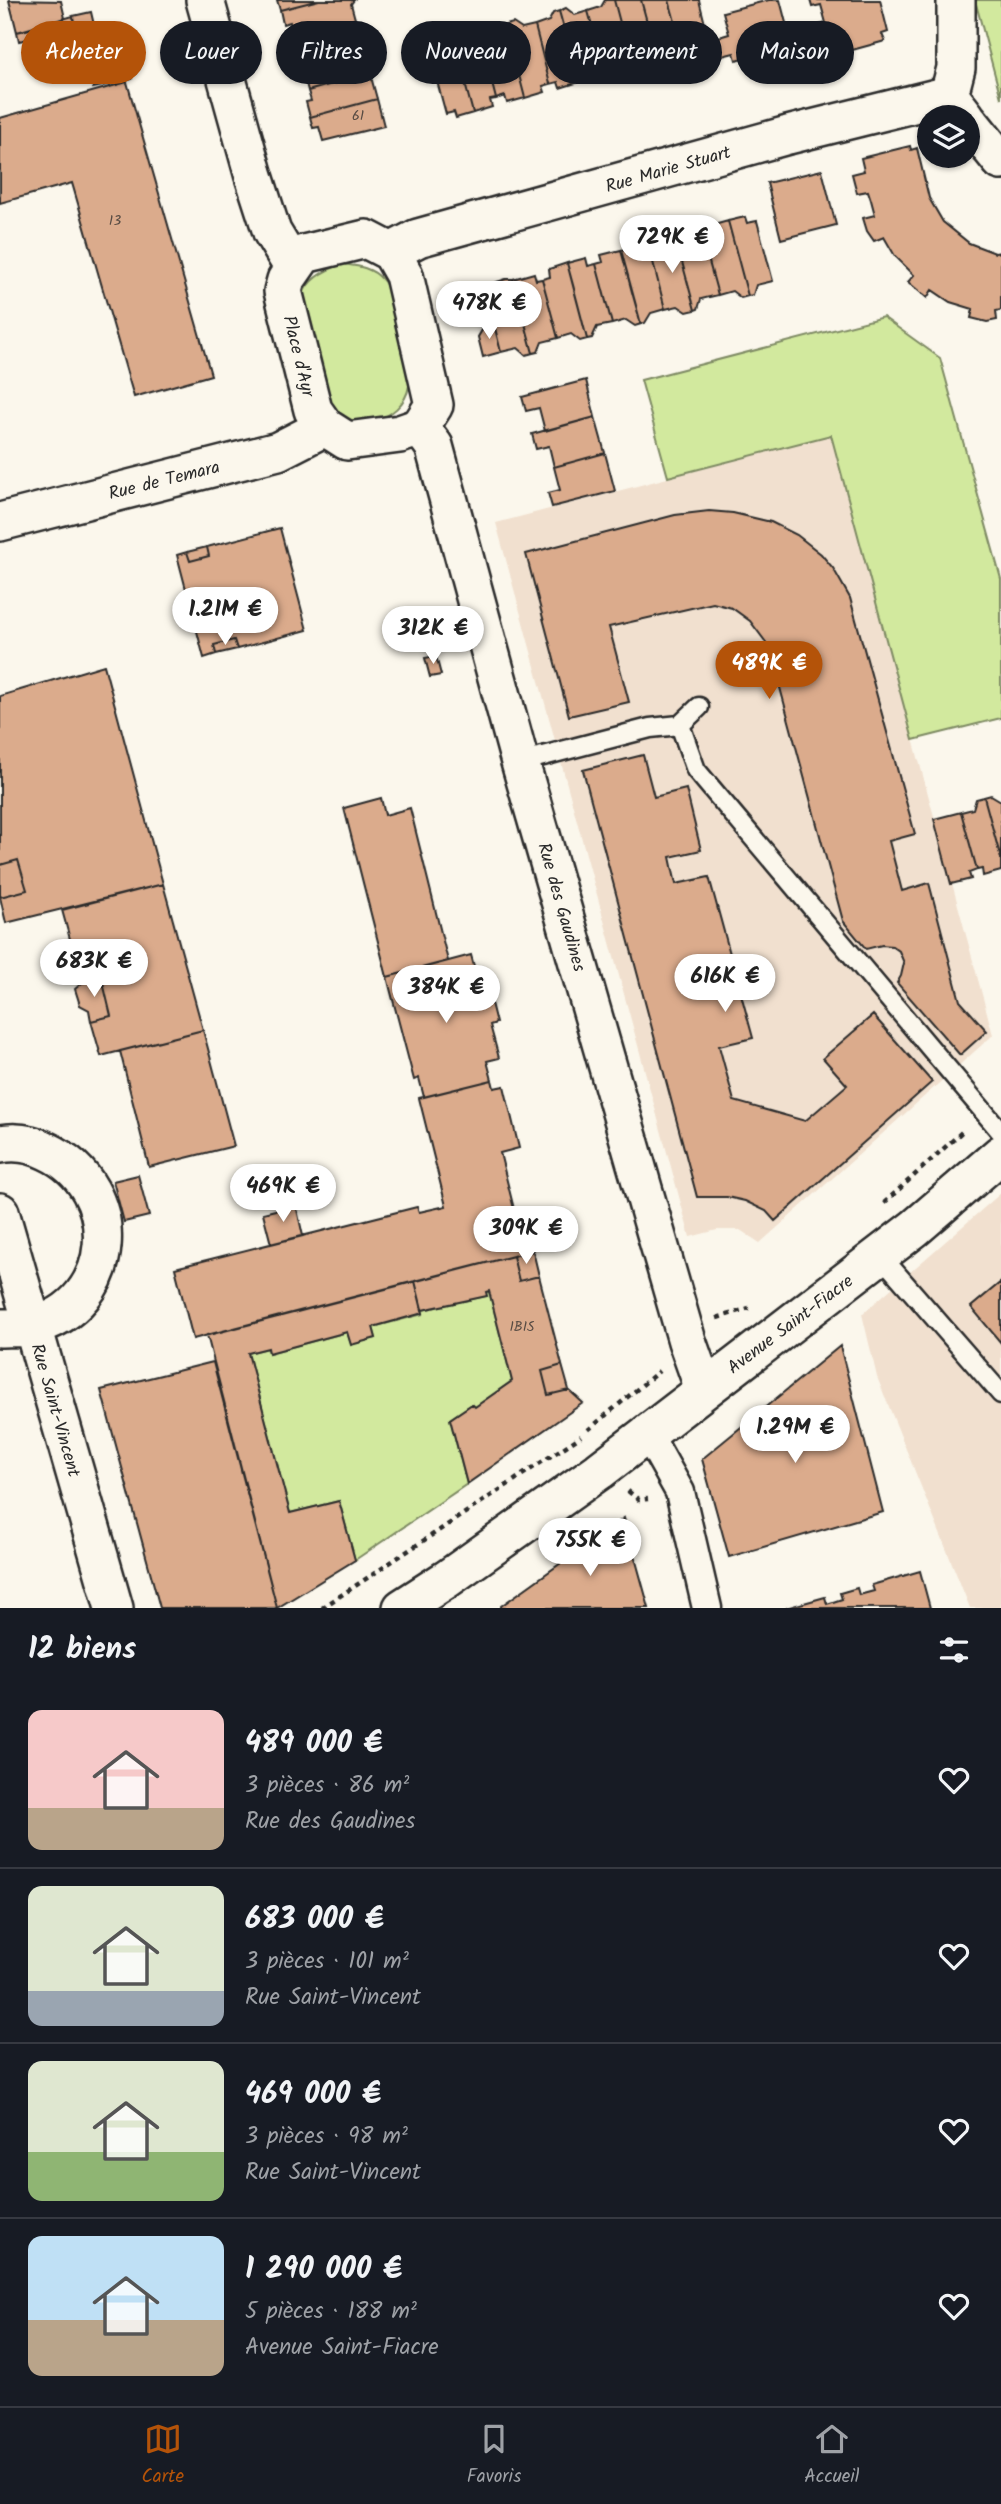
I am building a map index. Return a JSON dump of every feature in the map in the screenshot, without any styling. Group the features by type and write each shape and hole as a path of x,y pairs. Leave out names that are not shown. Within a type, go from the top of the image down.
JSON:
{"street":[{"path":"205,0 272,232 293,267 304,254 366,239 391,252 404,275 434,405 419,427 400,434 347,441 325,427"},
{"path":"956,0 956,68 960,105"},
{"name":"Rue Marie Stuart","path":"391,252 418,238 788,135 917,117"},
{"path":"980,135 1001,162"},
{"name":"Place d'Ayr","path":"293,267 283,291 313,410 325,427"},
{"name":"Rue de Temara","path":"0,522 278,451 325,427"},
{"name":"Rue des Gaudines","path":"419,427 434,446 520,762 687,1341 704,1389"},
{"path":"0,1144 9,1142 36,1146 61,1158 82,1175 96,1199 103,1225 102,1252 94,1278 78,1300 57,1317 16,1327"},
{"name":"Avenue Saint-Fiacre","path":"402,1608 599,1471 915,1228 1001,1154"},
{"name":"Rue Saint-Vincent","path":"0,1212 16,1327 114,1608"},
{"path":"647,1433 680,1492 707,1608"}],"lane":[{"path":"520,762 650,728 680,725 699,707"},
{"path":"680,725 696,770 1001,1132"},
{"path":"880,1255 1001,1394"}],"path":[{"path":"882,1204 984,1111"},
{"path":"709,1322 757,1306"},
{"path":"322,1608 583,1434 666,1364"},
{"path":"627,1491 639,1500 650,1499"}],"shaded area":[{"path":"831,435 993,1035 760,1243 740,1230 717,1230 690,1237 496,523"},
{"path":"1001,1193 1001,1608 970,1608 877,1377 862,1314"}],"green space":[{"path":"975,0 1001,0 1001,98"},
{"path":"343,264 359,266 382,279 392,299 406,347 410,376 405,398 396,409 373,421 347,420 336,414 327,403 302,312 305,290 312,280"},
{"path":"883,317 940,358 1001,579 1001,718 913,740 831,435 668,477 641,380"},
{"path":"489,1291 512,1381 475,1407 472,1404 450,1419 467,1484 355,1560 339,1501 290,1513 248,1353 268,1348 269,1353 347,1332 351,1344 376,1338 373,1327 423,1314 422,1310 486,1296"}],"building":[{"path":"9,0 61,1 65,18 60,21 21,21 21,31 17,32"},
{"path":"277,0 319,0 280,10"},
{"path":"319,0 354,0 351,4 355,19 282,21 280,10"},
{"path":"605,0 614,0 620,21 591,21 588,11 601,7"},
{"path":"614,0 641,0 647,21 620,21"},
{"path":"641,0 669,0 675,21 647,21"},
{"path":"669,0 699,0 704,21 675,21"},
{"path":"769,0 780,0 785,21 736,21 736,60 734,53 722,56 722,36 729,34 723,12"},
{"path":"810,0 880,0 888,32 882,34 885,41 854,50 854,21 825,21 821,5 812,7"},
{"path":"566,8 575,15 588,11 591,21 562,21 559,11"},
{"path":"559,11 562,21 549,21 553,13"},
{"path":"91,12 93,21 74,21 73,16"},
{"path":"73,16 74,21 56,21"},
{"path":"545,22 545,65 535,26"},
{"path":"535,26 545,65 545,84 550,84 543,86 545,92 525,98 521,84 531,84 531,27"},
{"path":"92,84 110,84 93,88"},
{"path":"128,84 211,375 134,397 72,183 0,203 0,118"},
{"path":"306,84 332,84 308,91"},
{"path":"332,84 373,84 377,99 310,117 306,102 311,101 308,91"},
{"path":"438,84 465,84 473,113 456,118 454,112 446,114"},
{"path":"465,84 492,84 496,99 490,100 492,107 473,113"},
{"path":"492,84 521,84 525,98 507,103 505,96 496,99"},
{"path":"377,99 384,126 323,141 319,127 313,128 310,117"},
{"path":"910,146 911,150 917,148 917,168 922,168 929,198 943,222 969,243 995,253 1001,252 1001,310 996,311 997,320 987,322 971,318 973,309 950,302 932,290 927,298 908,282 914,275 895,256 884,237 874,241 867,231 863,218 875,215 868,191 857,193 852,174 864,171 861,158"},
{"path":"822,170 836,225 781,239 767,183"},
{"path":"745,217 747,223 757,221 773,281 756,285 753,295 748,296 728,221"},
{"path":"728,221 748,296 741,298 732,291 718,295 702,236 708,234 707,227"},
{"path":"691,231 693,238 702,236 718,295 701,299 698,309 695,310 675,236"},
{"path":"675,236 695,310 687,312 678,306 665,309 650,250 655,249 653,241"},
{"path":"639,246 641,252 650,250 665,309 651,313 645,323 641,324 621,250"},
{"path":"621,250 641,324 635,326 626,320 612,324 596,264 603,262 601,255"},
{"path":"586,258 588,266 596,264 612,324 597,327 592,338 587,339 567,263"},
{"path":"567,263 587,339 580,341 571,334 558,338 542,279 550,277 549,269"},
{"path":"534,273 536,280 542,279 558,338 542,342 538,352 533,353 513,279"},
{"path":"513,279 533,353 526,355 518,348 501,352 486,294 496,291 494,283"},
{"path":"494,324 501,352 483,357 478,337 485,325"},
{"path":"586,380 595,417 545,431 539,408 526,411 522,397"},
{"path":"595,417 605,453 554,467 549,446 536,449 532,434"},
{"path":"605,453 615,491 552,507 548,493 560,490 554,467"},
{"path":"709,511 733,513 771,522 797,535 821,554 833,568 850,598 915,834 889,841 902,891 929,883 960,1001 987,1031 960,1055 897,983 904,963 899,951 892,946 882,945 866,949 843,921 772,658 765,641 750,621 732,608 713,603 609,627 629,702 569,716 526,554 675,515"},
{"path":"280,528 307,630 237,649 234,640 214,645 216,654 204,658 177,555 187,552 190,561 209,556 207,547"},
{"path":"207,547 209,556 190,561 187,552"},
{"path":"234,640 237,649 216,654 214,645"},
{"path":"436,656 441,675 430,677 425,658"},
{"path":"104,665 163,884 6,923 0,897 27,890 18,860 0,865 0,696"},
{"path":"643,755 654,797 686,789 701,850 670,857 676,884 709,877 753,1038 719,1046 734,1101 805,1121 847,1085 823,1058 873,1015 932,1082 775,1221 766,1211 745,1201 727,1197 697,1197 583,770"},
{"path":"991,795 1001,801 1001,859 984,797"},
{"path":"984,797 1001,859 1001,871 983,876 982,869 977,870 961,812 973,809 976,799"},
{"path":"381,798 385,815 410,808 448,961 387,977 344,808"},
{"path":"961,812 977,870 969,873 971,879 951,884 934,819"},
{"path":"18,860 27,890 0,897 0,865"},
{"path":"163,884 203,1030 101,1056 91,1021 111,1016 102,978 82,983 62,910"},
{"path":"471,955 479,985 486,983 496,1023 490,1025 499,1058 487,1061 492,1080 424,1097 419,1078 414,1080 387,977 414,970 416,979 423,976 422,968"},
{"path":"102,978 111,1016 91,1021 89,1010 80,1005 75,989 82,983"},
{"path":"203,1030 234,1146 149,1167 120,1051"},
{"path":"492,1080 494,1088 504,1086 519,1148 500,1153 525,1253 193,1339 175,1268 417,1207 419,1212 446,1206 419,1098"},
{"path":"138,1175 149,1216 124,1222 113,1181"},
{"path":"296,1205 303,1236 271,1244 263,1213"},
{"path":"533,1251 539,1276 519,1281 513,1256"},
{"path":"513,1256 519,1281 539,1276 562,1365 542,1371 548,1395 569,1390 583,1403 467,1484 450,1419 472,1404 475,1407 512,1381 489,1291 486,1292 487,1296 422,1310 415,1281"},
{"path":"415,1281 423,1313 373,1327 376,1338 351,1345 347,1332 269,1353 268,1348 248,1353 290,1513 339,1501 355,1560 277,1608 207,1335"},
{"path":"1001,1282 1001,1343 971,1307"},
{"path":"840,1346 883,1512 729,1557 702,1459"},
{"path":"213,1362 277,1608 160,1608 101,1390"},
{"path":"562,1365 569,1390 548,1395 542,1371"},
{"path":"624,1518 649,1608 501,1608 501,1606"},
{"path":"920,1571 930,1608 786,1608 825,1597 827,1604 842,1599 840,1593 857,1588 859,1595 874,1591 872,1585"}]}
